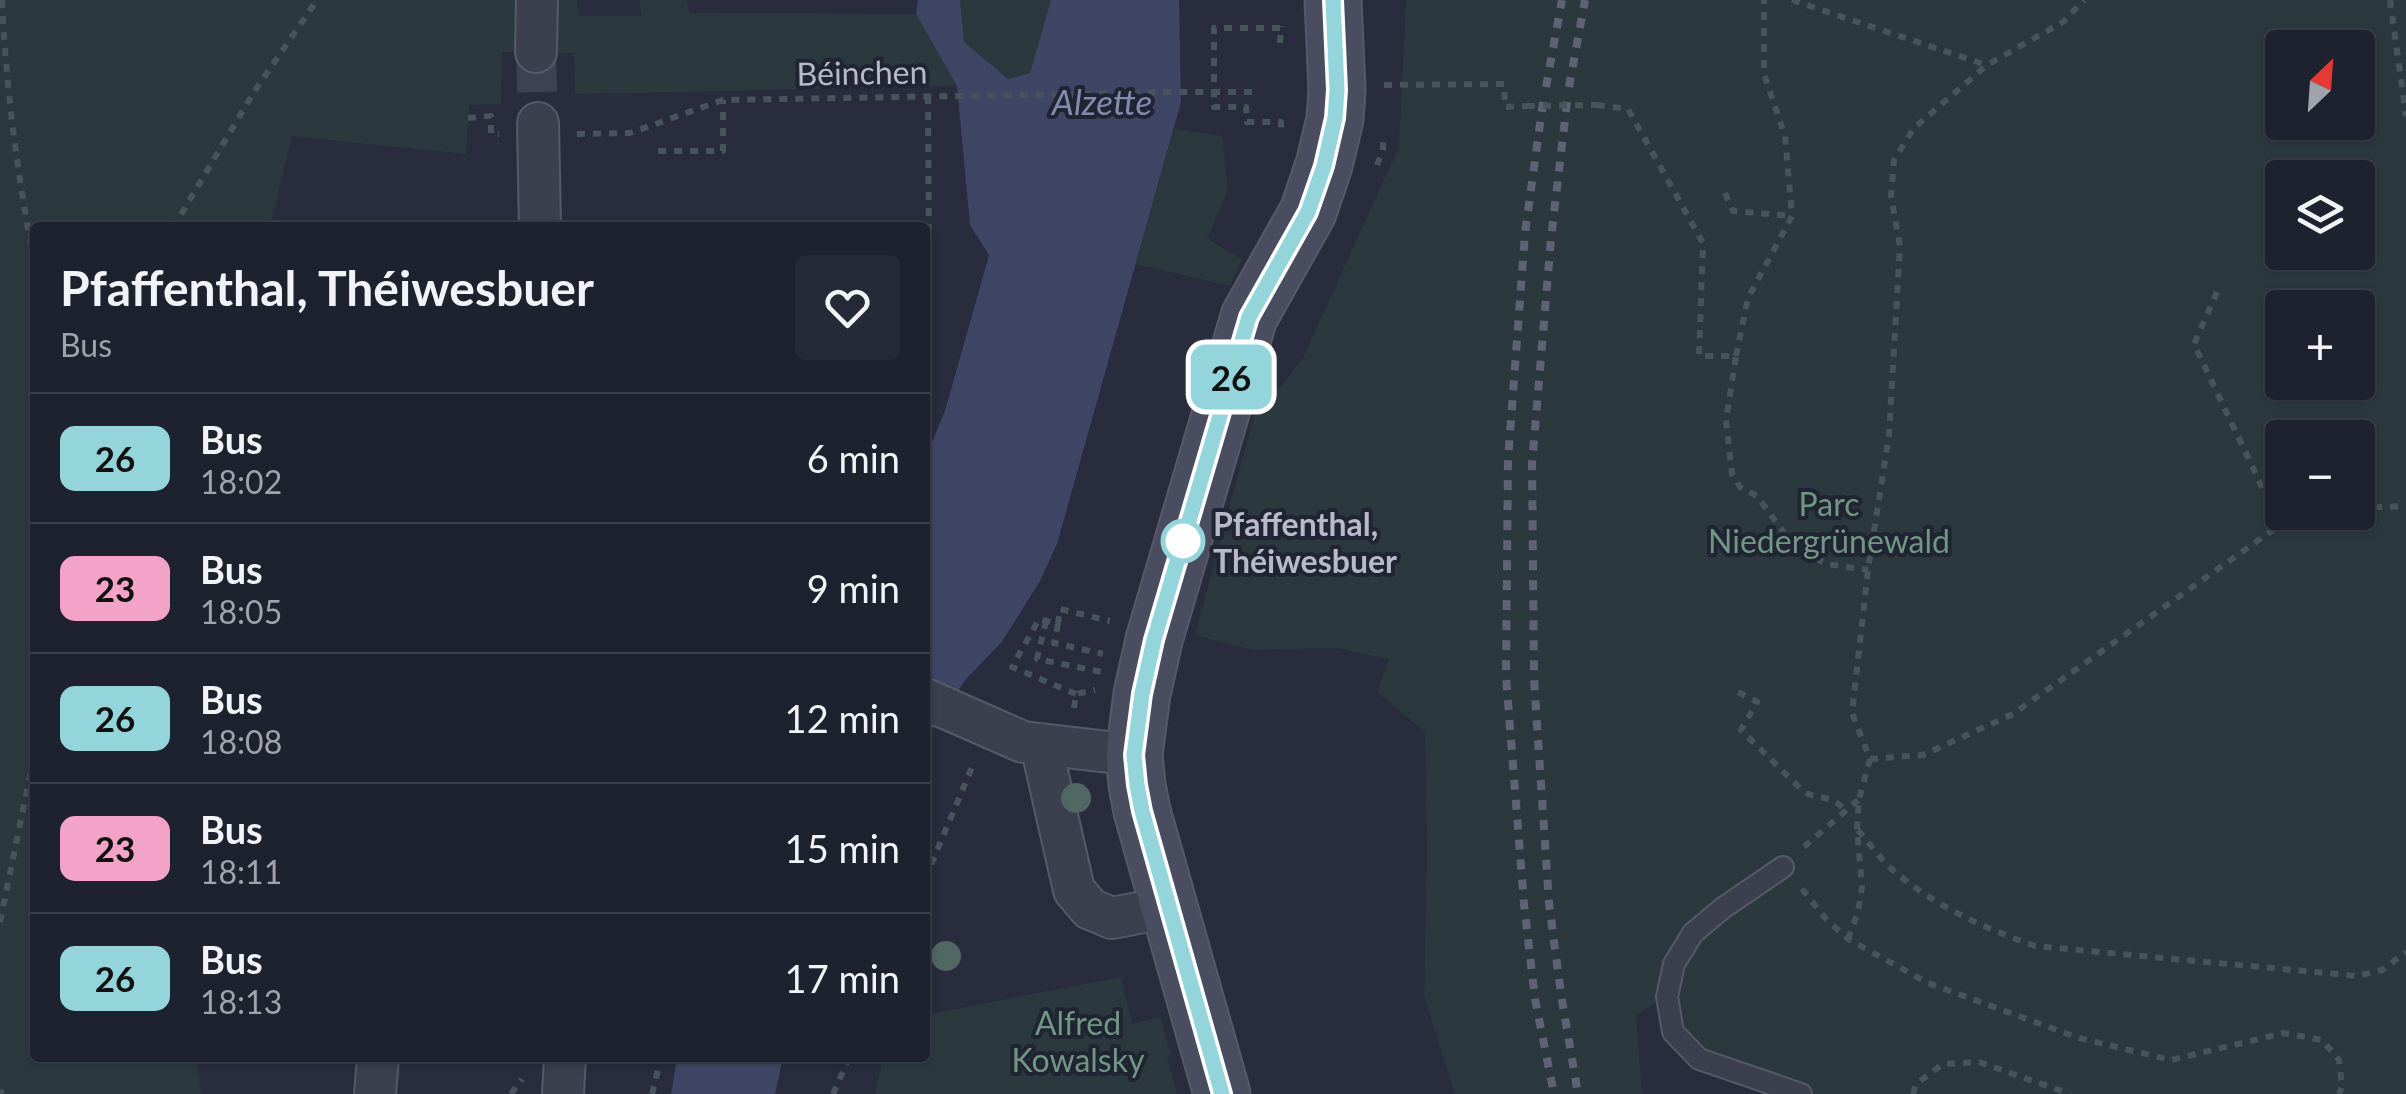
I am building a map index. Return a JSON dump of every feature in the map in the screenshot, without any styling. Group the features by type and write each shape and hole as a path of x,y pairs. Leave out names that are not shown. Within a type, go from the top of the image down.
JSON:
{"main road":[{"path":"1222,1094 1142,811 1134,755 1154,640 1249,317 1308,212 1324,166 1337,90 1334,0"}],"street":[{"path":"536,52 537,0"},
{"path":"538,129 540,222"},
{"path":"957,713 1023,742 1134,755"},
{"path":"1042,746 1074,890 1090,909 1112,918 1169,907"},
{"path":"374,1094 378,1062"},
{"path":"563,1094 565,1062"}],"lane":[{"path":"1783,867 1722,908 1693,933 1674,964 1667,997 1673,1032 1699,1059 1801,1094"}],"path":[{"path":"2,0 8,86 30,240"},
{"path":"177,222 254,92 316,0"},
{"path":"1764,0 1764,74 1786,136 1792,216 1748,298 1726,420 1732,474 1740,487 1756,496 1796,550 1827,564 1868,570"},
{"path":"1792,0 1987,66"},
{"path":"1848,939 1862,886 1857,830 1870,759 1852,713 1868,570 1889,435 1900,246 1892,196 1894,160 1914,128 1987,66 2063,22 2084,0"},
{"path":"2390,0 2406,116"},
{"path":"1280,44 1281,14"},
{"path":"1246,107 1214,107 1214,28 1281,28"},
{"path":"1380,99 1380,85 1504,84 1505,106 1597,105 1628,109 1702,243 1699,356 1736,356"},
{"name":"Béinchen","path":"538,129 630,133 723,100 1252,92"},
{"path":"928,94 929,222"},
{"path":"658,151 723,152 723,100"},
{"path":"468,118 491,116"},
{"path":"1725,193 1733,210 1792,216"},
{"path":"2217,292 2194,344 2265,493"},
{"path":"2375,507 2406,506"},
{"path":"1870,759 1923,755 2013,714 2273,530"},
{"path":"1060,609 1112,621 1104,654 1054,643 1058,624 1060,609"},
{"path":"1058,624 1039,619 1012,666 1076,694"},
{"path":"1046,620 1036,659 1107,673"},
{"path":"1738,692 1757,702 1741,730 1803,791 1836,801 1844,810"},
{"path":"930,852 957,713"},
{"path":"0,922 30,775"},
{"path":"1860,799 1783,867 1848,939 1928,983 2079,1038 2170,1060 2284,1032 2322,1040 2339,1060 2340,1094"},
{"path":"1857,830 1893,870 1935,902 1990,930 2035,946 2357,976 2382,970 2406,952"},
{"path":"652,1094 661,1062"},
{"path":"833,1094 847,1062"},
{"path":"1912,1094 1916,1084 1944,1064 1980,1062 2070,1094"}],"green space":[{"path":"0,0 577,0 578,16 641,16 639,0 687,0 689,13 916,14 957,86 575,94 574,53 502,52 501,104 469,105 466,154 292,136 271,222 30,222 30,1062 197,1062 201,1094 0,1094"},
{"path":"960,0 1051,0 1030,73 1008,79 964,42"},
{"name":"Parc Niedergrünewald","path":"1406,0 2406,0 2406,1094 1801,1094 1699,1059 1666,997 1636,1015 1642,1094 1455,1094 1424,996 1425,732 1377,692 1389,659 1337,648 1252,650 1195,635 1261,390 1275,394 1303,358 1399,147"},
{"path":"1174,129 1222,136 1228,190 1207,239 1242,259 1230,286 1136,264"},
{"name":"Alfred Kowalsky","path":"1121,977 1132,1024 1160,1017 1177,1094 875,1094 882,1062 930,1062 930,1014"}],"water":[{"name":"Alzette","path":"918,0 960,0 964,42 1008,79 1030,73 1051,0 1179,0 1181,102 1057,544 1040,581 1001,643 966,679 930,733 930,446 945,411 989,255 970,225 957,86 916,14"},
{"path":"676,1062 782,1062 775,1094 671,1094"}],"tunnel":[{"path":"536,52 538,123"}],"railway":[{"path":"1546,87 1562,0"},
{"path":"1569,87 1585,0"},
{"path":"1543,102 1525,233 1508,460 1506,677 1524,904 1535,999 1554,1094"},
{"path":"1567,102 1532,464 1534,679 1549,903 1578,1094"}],"bus line":[{"name":"26","path":"1222,1094 1142,811 1134,755 1154,640 1249,317 1308,212 1324,166 1337,90 1333,0"}],"place":[{"name":"Pfaffenthal, Théiwesbuer","path":"1183,541"}]}
